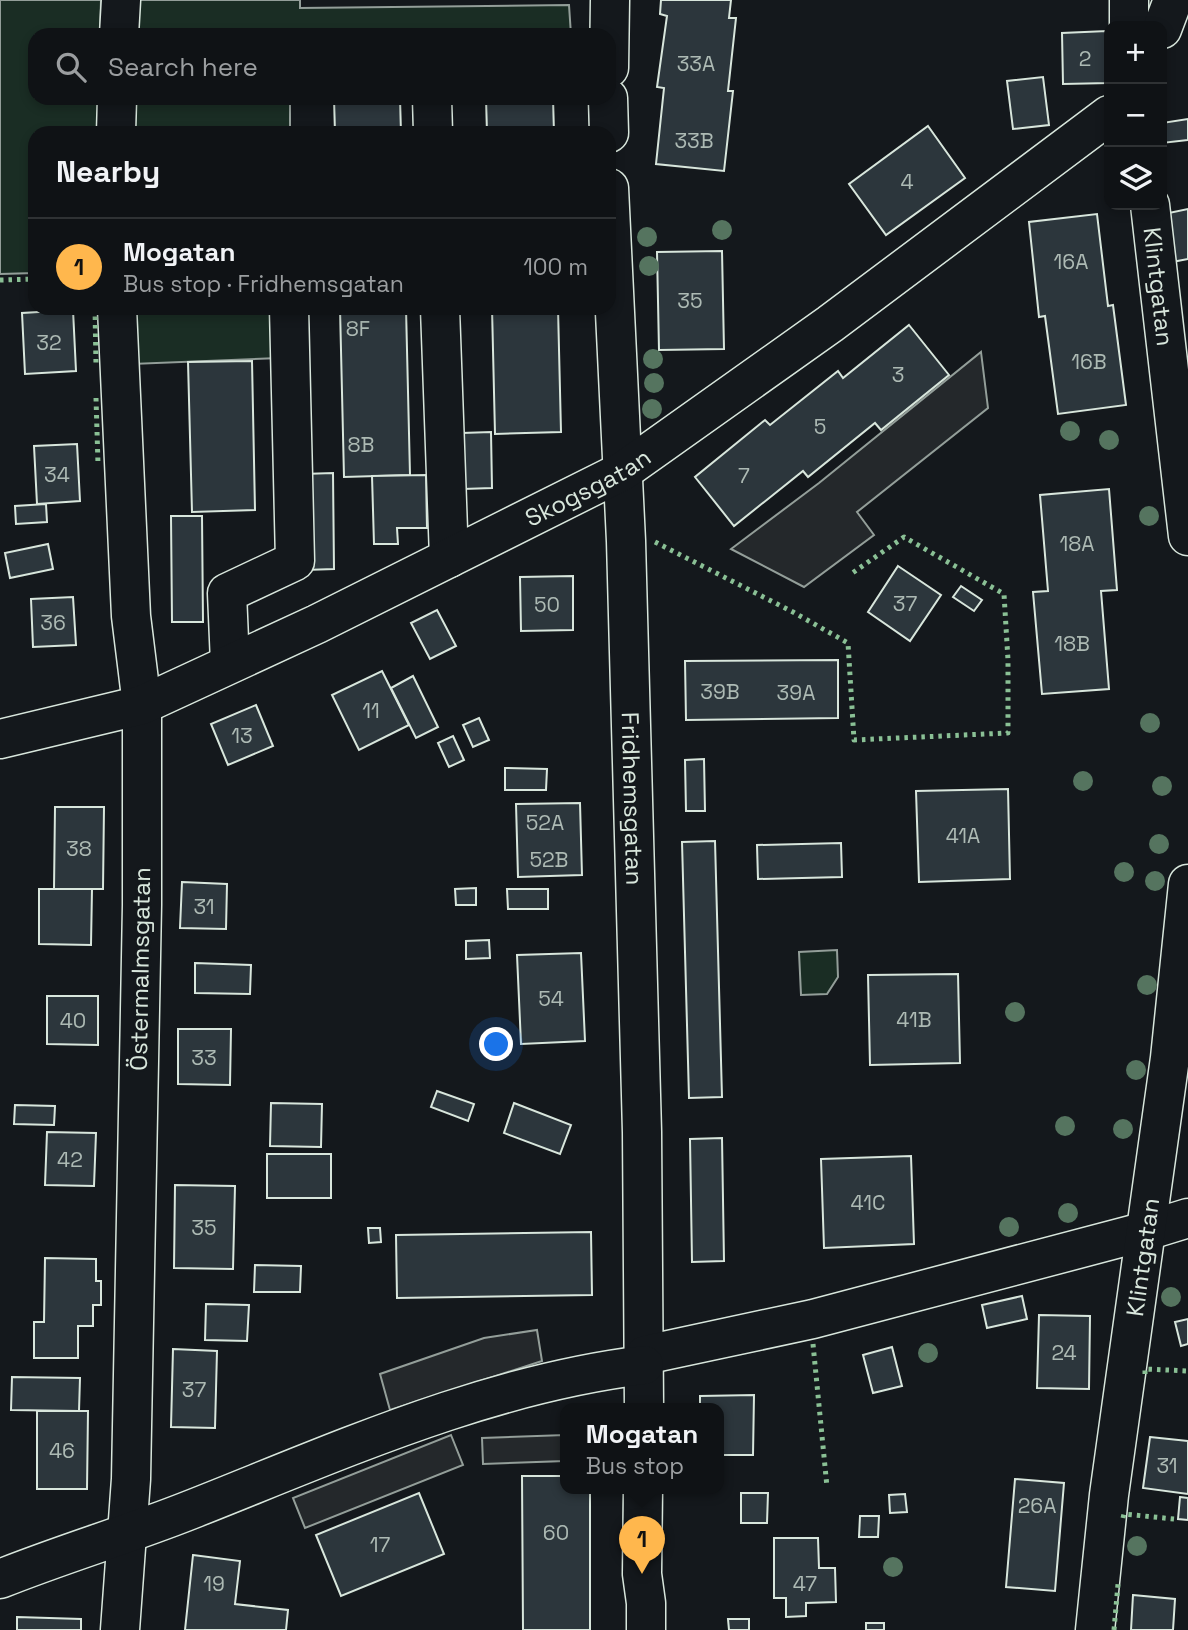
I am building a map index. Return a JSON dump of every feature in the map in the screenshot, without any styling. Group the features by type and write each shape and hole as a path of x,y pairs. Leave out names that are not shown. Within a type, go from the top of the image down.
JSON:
{"street":[{"path":"120,28 121,0"},
{"path":"610,0 610,28"},
{"path":"1129,0 1129,21"},
{"path":"1165,21 1173,0"},
{"path":"116,126 117,105"},
{"path":"432,105 433,126"},
{"path":"608,105 609,126"},
{"name":"Skogsgatan","path":"0,739 142,705 317,624 623,471 830,324 1104,119"},
{"name":"Klintgatan","path":"1151,210 1188,536"},
{"name":"Östermalmsgatan","path":"117,315 131,616 142,705 142,905 131,1479 120,1630"},
{"path":"230,663 227,593 295,561 289,315"},
{"path":"440,315 449,558"},
{"name":"Fridhemsgatan","path":"615,315 623,471 642,1132 643,1403"},
{"name":"Klintgatan","path":"1095,1630 1109,1495 1170,1058 1188,884"},
{"path":"0,1579 471,1402 576,1374 813,1319 1188,1218"},
{"path":"643,1494 642,1574 646,1630"}],"green space":[{"path":"0,0 101,0 100,28 28,28 28,105 98,105 97,126 28,126 28,273 0,274"},
{"path":"134,0 300,0 300,8 569,5 571,28 133,28"},
{"path":"131,105 290,105 290,126 130,126"},
{"path":"133,315 278,315 279,358 132,364"},
{"path":"837,950 838,977 827,994 801,995 799,952"}],"shaded area":[{"path":"981,352 988,408 857,512 874,535 804,587 731,549 819,483"},
{"path":"537,1330 542,1361 390,1410 380,1374 484,1338"},
{"path":"451,1435 463,1465 305,1528 293,1498"},
{"path":"560,1435 560,1461 483,1464 482,1438"}],"building":[{"path":"661,0 731,0 729,18 736,18 728,91 733,91 724,171 656,164 664,88 657,87 667,16 660,14"},
{"path":"1104,31 1104,83 1063,84 1062,33"},
{"path":"1043,77 1049,125 1013,129 1007,81"},
{"path":"334,105 400,105 401,126 335,126"},
{"path":"486,105 553,105 554,126 487,126"},
{"path":"1188,119 1188,140 1167,142 1167,122"},
{"path":"928,126 965,178 886,235 849,184"},
{"path":"1188,209 1188,259 1172,262 1164,214"},
{"path":"1097,214 1108,306 1113,305 1126,405 1058,414 1045,316 1039,317 1029,222"},
{"path":"722,251 724,349 659,350 657,252"},
{"path":"22,313 73,315 76,371 25,374"},
{"path":"340,315 406,315 410,475 344,477"},
{"path":"492,315 558,315 561,432 495,434"},
{"path":"909,325 949,375 881,430 875,423 808,477 803,471 734,526 695,477 765,420 770,425 838,371 843,378"},
{"path":"252,361 255,510 192,512 188,362"},
{"path":"491,432 492,488 463,489 462,433"},
{"path":"77,444 80,501 37,504 34,446"},
{"path":"333,473 334,569 305,570 303,474"},
{"path":"426,475 427,528 397,528 398,544 374,544 372,476"},
{"path":"1109,489 1117,590 1101,591 1109,689 1042,694 1033,592 1048,591 1040,495"},
{"path":"46,504 47,522 16,524 15,506"},
{"path":"171,516 202,516 203,622 172,622"},
{"path":"48,544 53,569 10,578 5,553"},
{"path":"898,566 941,595 910,641 868,612"},
{"path":"573,576 573,630 521,631 520,577"},
{"path":"961,586 982,600 974,611 953,597"},
{"path":"73,597 76,645 33,647 31,599"},
{"path":"437,610 456,646 430,659 411,623"},
{"path":"838,660 838,718 686,720 685,661"},
{"path":"382,671 409,725 359,750 332,695"},
{"path":"413,676 438,727 416,738 391,688"},
{"path":"256,705 273,746 228,765 211,724"},
{"path":"479,718 489,740 473,747 463,725"},
{"path":"453,736 464,760 449,767 438,743"},
{"path":"704,759 705,811 686,811 685,760"},
{"path":"505,768 547,769 546,790 505,790"},
{"path":"1008,789 1010,879 919,882 916,791"},
{"path":"580,803 582,875 518,877 516,804"},
{"path":"55,807 104,807 103,889 54,889"},
{"path":"715,841 722,1097 689,1098 682,842"},
{"path":"841,843 842,877 758,879 757,845"},
{"path":"182,882 227,884 226,929 180,928"},
{"path":"476,888 476,905 456,905 455,889"},
{"path":"39,889 92,889 91,945 39,944"},
{"path":"507,889 548,889 548,909 508,909"},
{"path":"489,940 490,958 466,959 466,941"},
{"path":"581,953 585,1041 521,1044 517,955"},
{"path":"195,963 251,965 250,994 195,993"},
{"path":"958,974 960,1063 870,1065 868,975"},
{"path":"47,996 98,996 98,1045 47,1044"},
{"path":"178,1029 231,1029 230,1085 178,1084"},
{"path":"437,1091 474,1104 468,1121 431,1107"},
{"path":"271,1103 322,1104 321,1147 270,1146"},
{"path":"514,1103 571,1125 560,1154 504,1133"},
{"path":"15,1105 55,1106 54,1125 14,1124"},
{"path":"47,1132 96,1133 94,1186 45,1185"},
{"path":"722,1138 724,1261 692,1262 690,1139"},
{"path":"267,1154 331,1154 331,1198 267,1198"},
{"path":"911,1156 914,1244 824,1248 821,1159"},
{"path":"175,1185 235,1186 233,1269 174,1268"},
{"path":"368,1228 380,1228 381,1242 369,1243"},
{"path":"591,1232 592,1295 397,1298 396,1235"},
{"path":"45,1258 96,1259 96,1281 101,1281 101,1305 93,1305 93,1326 78,1326 78,1358 34,1358 34,1322 44,1322"},
{"path":"255,1265 301,1266 300,1292 254,1292"},
{"path":"1022,1296 1027,1319 987,1328 982,1305"},
{"path":"206,1304 249,1305 247,1341 205,1340"},
{"path":"1039,1315 1090,1316 1089,1389 1037,1388"},
{"path":"1188,1319 1188,1344 1181,1346 1175,1322"},
{"path":"892,1347 902,1386 873,1393 863,1355"},
{"path":"173,1349 217,1351 215,1428 171,1427"},
{"path":"12,1377 80,1378 79,1411 11,1410"},
{"path":"754,1395 753,1455 724,1455 724,1403 700,1403 700,1396"},
{"path":"37,1411 88,1411 87,1489 37,1489"},
{"path":"1150,1437 1188,1441 1188,1494 1143,1488"},
{"path":"522,1476 560,1476 560,1494 590,1494 590,1630 523,1630"},
{"path":"1015,1479 1064,1483 1055,1591 1006,1587"},
{"path":"419,1493 444,1554 341,1596 316,1535"},
{"path":"741,1493 768,1493 767,1523 741,1523"},
{"path":"905,1494 907,1512 890,1513 889,1495"},
{"path":"1180,1497 1188,1498 1188,1520 1178,1519"},
{"path":"860,1516 879,1516 878,1537 859,1537"},
{"path":"774,1538 818,1538 819,1568 835,1568 836,1602 806,1603 806,1616 786,1617 786,1598 774,1598"},
{"path":"193,1555 240,1561 235,1604 288,1610 286,1630 185,1630"},
{"path":"1133,1595 1175,1599 1173,1630 1131,1630"},
{"path":"17,1617 81,1619 81,1630 17,1630"},
{"path":"728,1619 749,1619 749,1630 729,1630"},
{"path":"866,1623 884,1623 884,1630 866,1630"}],"hedge":[{"path":"0,280 28,279"},
{"path":"95,315 96,366"},
{"path":"96,398 98,464"},
{"path":"655,542 848,643 854,740 1008,733 1004,594 904,537 851,574"},
{"path":"813,1344 827,1487"},
{"path":"1145,1374 1145,1369 1188,1371"},
{"path":"1123,1518 1124,1514 1174,1519"},
{"path":"1114,1630 1118,1584"}],"place":[{"name":"Mogatan","path":"642,1574"}]}
